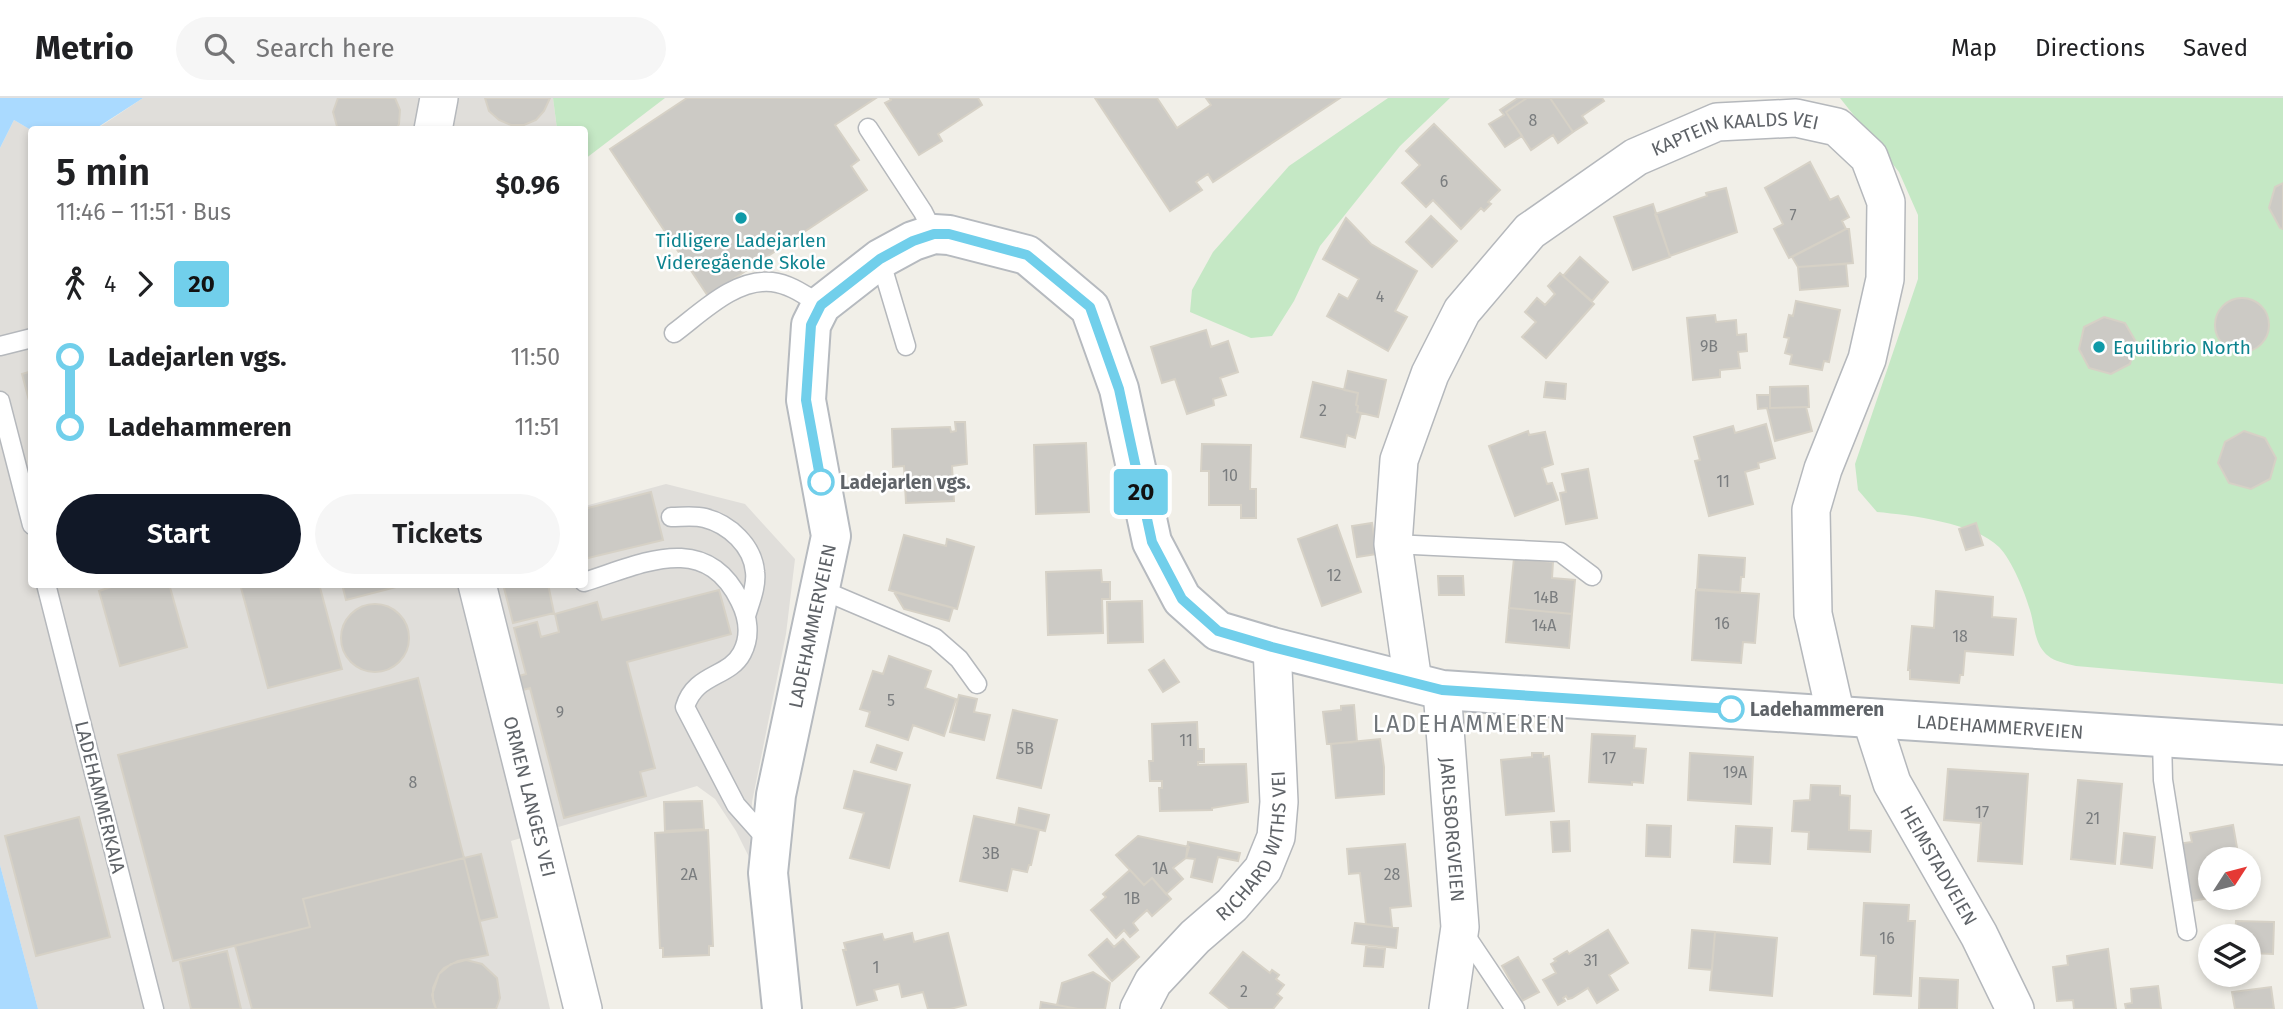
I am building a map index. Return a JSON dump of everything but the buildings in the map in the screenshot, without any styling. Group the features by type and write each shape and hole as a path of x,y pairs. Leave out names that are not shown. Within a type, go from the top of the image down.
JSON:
{"street":[{"path":"434,126 439,98"},
{"name":"KAPTEIN KAALDS VEI","path":"1427,686 1393,544 1399,460 1430,374 1462,311 1530,231 1636,157 1717,122 1796,118 1836,127 1869,157 1886,202 1885,279 1867,359 1823,469 1811,509 1813,614 1853,717"},
{"path":"821,305 880,259 913,241 934,234"},
{"name":"LADEHAMMERVEIEN","path":"934,234 949,234 1027,255 1090,307 1119,389 1152,542 1182,599 1218,631 1427,686 2283,745"},
{"name":"LADEHAMMERVEIEN","path":"782,1009 768,873 776,795 831,536 806,400 811,325 821,305"},
{"name":"ORMEN LANGES VEI","path":"478,588 583,1009"},
{"name":"RICHARD WITHS VEI","path":"1139,1009 1153,982 1195,937 1232,905 1263,869 1276,837 1279,802 1272,647"},
{"name":"JARLSBORGVEIEN","path":"1427,686 1460,927 1448,1009"},
{"name":"HEIMSTADVEIEN","path":"1853,717 1979,935 2015,1009"}],"lane":[{"path":"869,128 923,212 934,234"},
{"path":"880,259 906,346"},
{"path":"674,333 715,303 751,283 774,282 797,290 821,305"},
{"path":"0,346 28,339"},
{"path":"0,401 28,510"},
{"path":"671,517 703,517 721,524 739,537 750,555 755,571 746,616"},
{"path":"1393,544 1560,552 1592,576"},
{"path":"588,581 664,557 687,556 723,574 746,616 748,631 741,656 724,670 701,682 688,696 685,707 736,804 771,845"},
{"name":"LADEHAMMERKAIA","path":"48,588 154,1009"},
{"path":"820,589 935,638 959,659 977,684"},
{"path":"2162,738 2163,780 2187,931"},
{"name":"JARLSBORGVEIEN","path":"1460,927 1515,1009"}],"shaded area":[{"path":"143,98 553,98 557,126 101,126"},
{"path":"14,120 28,128 28,588 588,588 588,505 666,484 745,504 795,559 786,634 752,802 749,857 715,799 697,786 511,841 550,1009 38,1009 0,865 0,148"}],"green space":[{"path":"553,98 665,98 588,157 588,126 557,126"},
{"path":"1388,98 1450,98 1400,146 1320,246 1294,301 1272,336 1251,338 1190,312 1192,290 1213,252 1289,166"},
{"path":"1840,98 2283,98 2283,684 2076,666 2054,659 2045,653 2038,642 2021,586 2009,560 1999,547 1959,526 1877,512 1858,490 1855,464 1918,279 1918,215 1899,172"}],"water":[{"path":"0,98 143,98 100,126 28,126 28,128 14,120 0,148"},
{"path":"0,865 38,1009 0,1009"}],"bus line":[{"name":"20","path":"821,482 806,400 811,325 821,305 880,259 913,241 934,234 949,234 1027,255 1090,307 1119,389 1152,542 1182,599 1218,631 1442,690 1731,709"}],"place":[{"name":"Tidligere Ladejarlen Videregående Skole","path":"741,218"},
{"name":"Equilibrio North","path":"2099,347"},
{"name":"Ladejarlen vgs.","path":"821,482"},
{"name":"Ladehammeren","path":"1731,709"}],"district":[{"name":"LADEHAMMEREN","path":"1470,724"}]}
